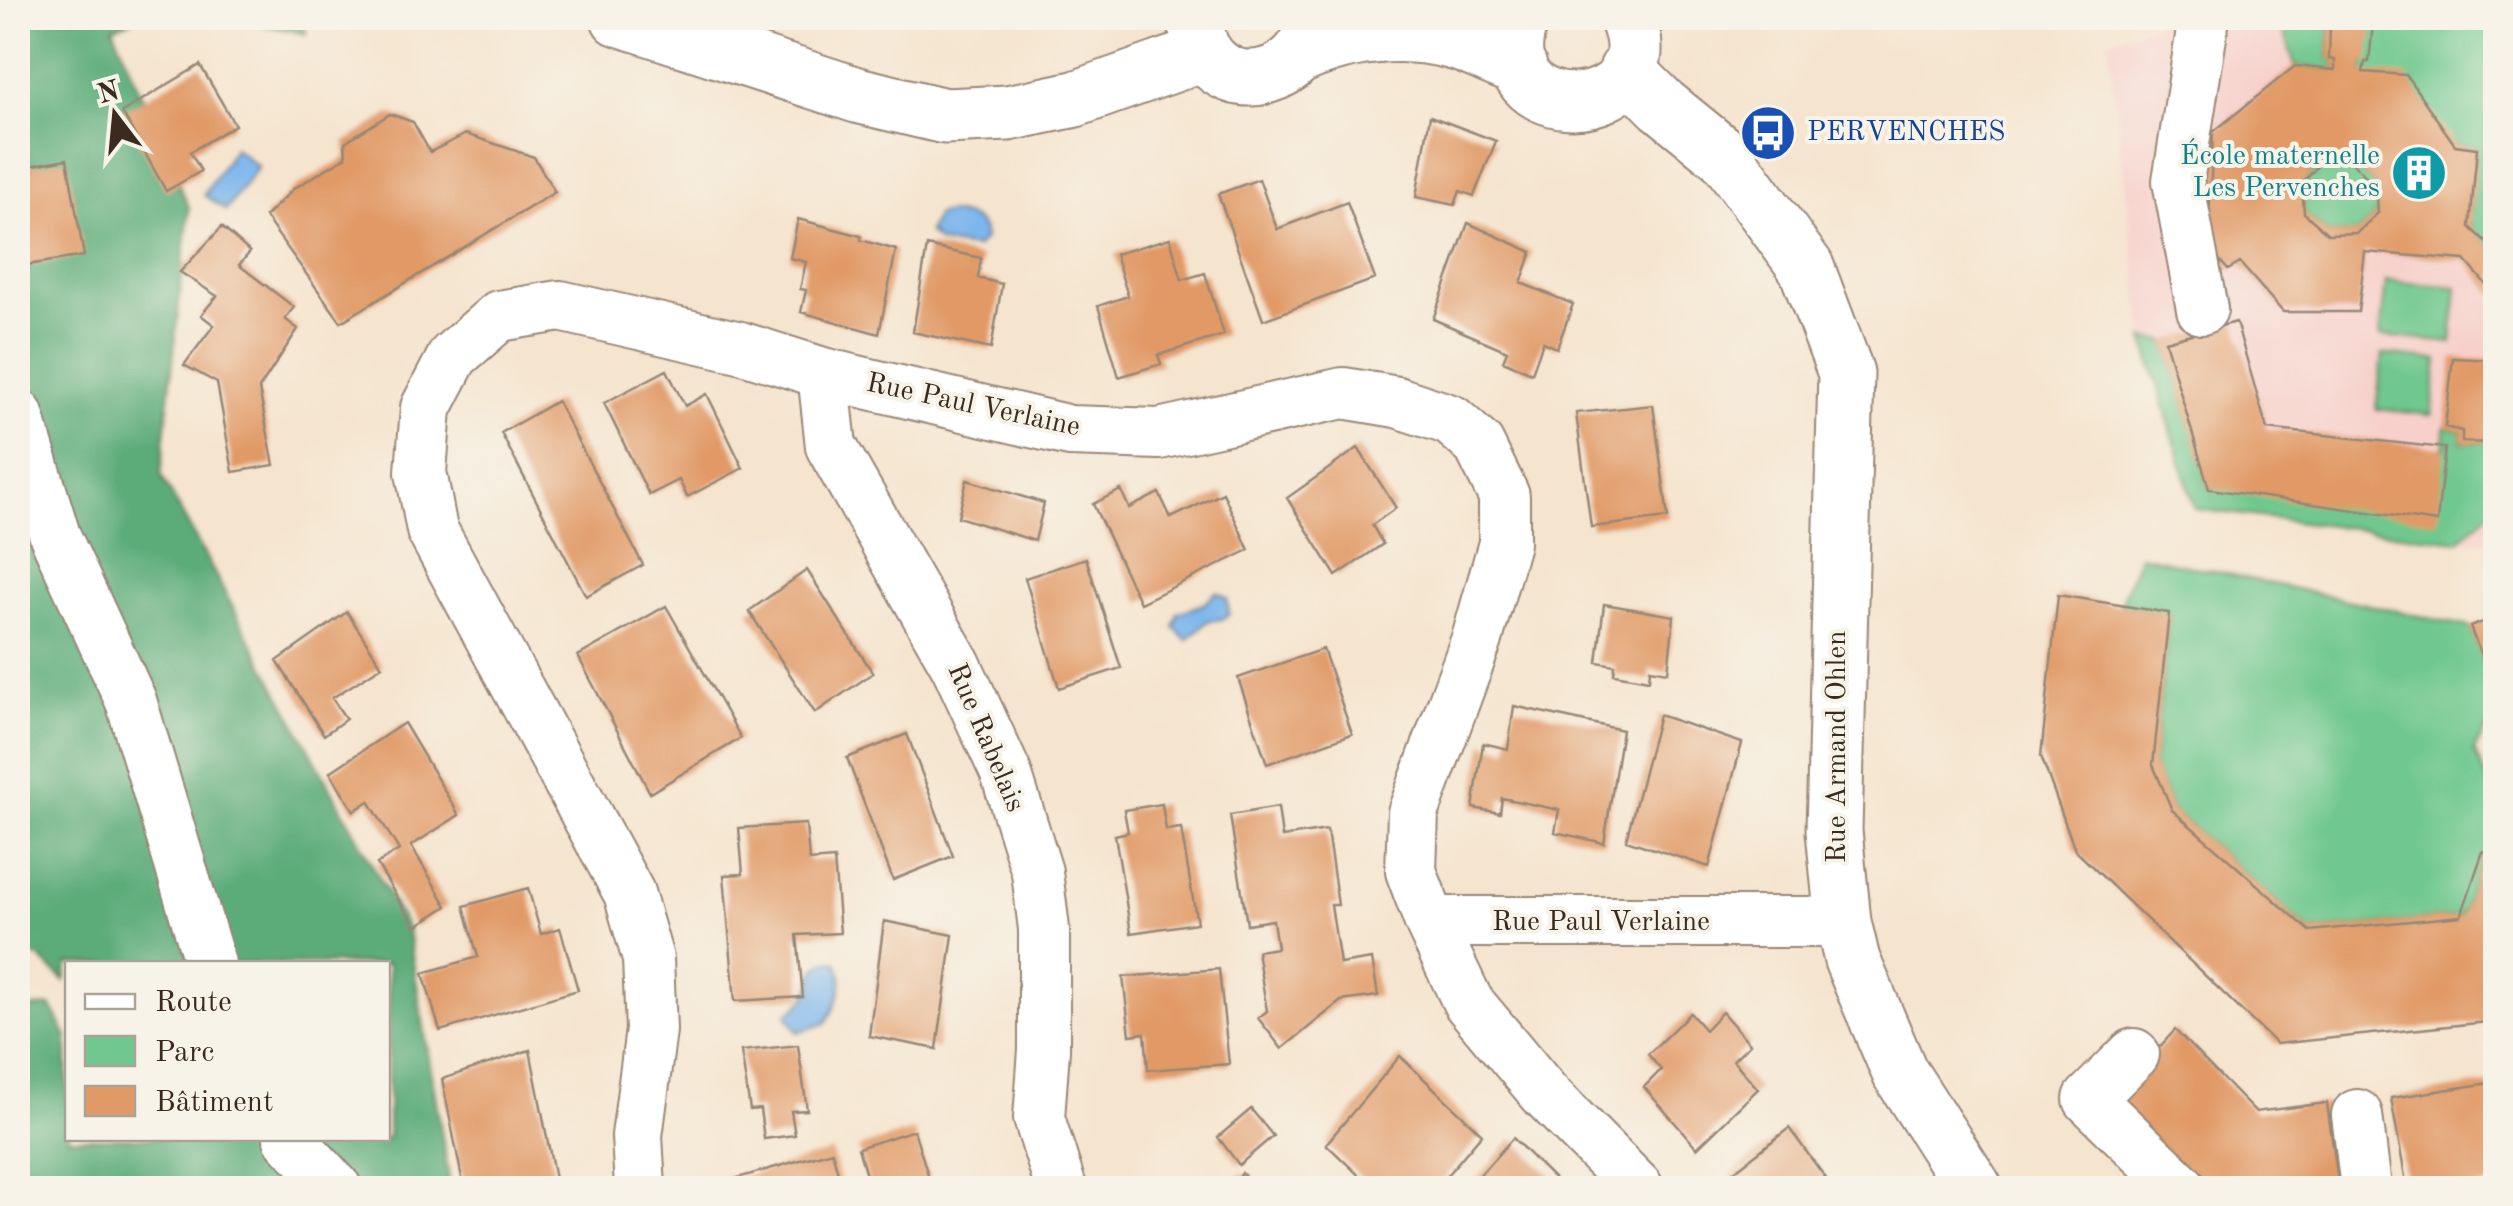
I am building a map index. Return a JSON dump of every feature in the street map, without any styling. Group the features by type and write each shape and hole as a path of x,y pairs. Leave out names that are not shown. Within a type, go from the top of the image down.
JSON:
{"main road":[{"path":"618,18 857,95 944,116 1008,113 1074,99 1200,36 1223,69 1256,78 1289,68 1308,36 1328,44 1366,35 1410,34 1456,42 1493,60 1520,42 1530,84 1563,103 1583,102 1619,61"},
{"path":"1471,18 1482,18"},
{"name":"Rue Armand Ohlen","path":"1619,61 1763,256 1807,348 1843,452 1834,831 1843,922 1858,976 1900,1074 1974,1188"}],"street":[{"path":"2202,309 2178,181 2204,18"},
{"name":"Rue Paul Verlaine","path":"640,1188 638,1136 651,1030 648,959 628,893 432,530 421,472 426,408 453,356 499,316 560,306 740,347 823,373 1070,431 1159,434 1343,393 1397,402 1451,420 1479,445 1504,496 1504,543 1477,639 1413,813 1411,871 1430,922 1843,922"},
{"name":"Rue Rabelais","path":"823,373 831,446 956,665 1006,773 1037,872 1044,929 1044,1050 1039,1118 1062,1188"},
{"path":"18,415 55,536 130,701 209,961"},
{"path":"1430,922 1468,1002 1545,1094 1638,1188"},
{"path":"2134,1054 2089,1099 2181,1188"},
{"path":"2357,1115 2366,1188"},
{"path":"292,1141 336,1188"}],"shaded area":[{"path":"2172,18 2495,18 2495,544 2195,509 2144,339 2108,41"}],"green space":[{"path":"18,18 138,18 113,27 189,208 161,475 408,931 449,1179 436,1188 18,1188 18,1009 51,1006 65,1033 65,1141 390,1141 390,961 65,961 65,981 37,956 18,960"},
{"path":"232,18 303,18 306,34"},
{"path":"2280,18 2495,18 2495,251 2470,227 2477,148 2455,145 2363,72 2373,24 2330,24 2329,58 2335,60 2335,70 2295,66"},
{"path":"2322,161 2352,162 2376,187 2378,213 2357,233 2328,234 2304,213 2302,184"},
{"path":"2386,281 2457,287 2452,343 2380,336"},
{"path":"2144,339 2165,341 2210,489 2445,448 2445,427 2462,431 2462,442 2495,443 2495,508 2458,541 2195,509"},
{"path":"2383,354 2438,360 2431,415 2376,409"},
{"path":"2139,555 2470,627 2495,692 2495,716 2474,750 2495,799 2496,854 2483,852 2461,916 2310,931 2172,810 2153,765 2169,614 2120,605"}],"water":[{"path":"234,148 258,167 226,210 204,195"},
{"path":"937,215 968,217 981,227 984,239 976,248 939,243 928,232"},
{"path":"1216,592 1227,598 1229,614 1207,621 1187,640 1174,627 1178,613 1204,604"},
{"path":"827,961 837,962 840,970 837,1001 826,1023 798,1032 787,1014 803,1001 815,969"}],"building":[{"name":"École maternelle Les Pervenches","path":"2330,23 2373,24 2369,62 2365,62 2363,72 2406,75 2455,145 2477,148 2470,227 2496,251 2496,296 2465,260 2365,252 2358,312 2283,312 2240,263 2228,270 2208,246 2213,132 2295,66 2335,70 2335,60 2329,59","holes":["2322,161 2352,162 2376,187 2378,213 2357,233 2328,234 2304,213 2302,184"]},
{"path":"200,65 235,125 190,152 201,171 166,191 122,112"},
{"path":"390,114 413,122 430,152 466,134 534,157 555,192 341,322 265,217 293,189 346,157 345,142"},
{"path":"1430,116 1496,141 1474,196 1460,191 1455,205 1416,197"},
{"path":"67,159 84,256 27,265 18,209 18,168"},
{"path":"1259,179 1277,229 1347,202 1375,279 1263,320 1218,194"},
{"path":"798,219 896,250 879,334 801,312 806,290 800,289 806,262 790,258"},
{"path":"1468,223 1532,252 1521,283 1573,304 1557,348 1543,342 1532,373 1503,361 1507,351 1433,319"},
{"path":"222,227 250,252 239,265 294,307 285,319 298,329 259,389 274,465 233,472 217,383 184,365 214,325 201,315 217,296 180,272"},
{"path":"1170,238 1182,280 1205,273 1224,335 1158,355 1161,364 1119,377 1098,306 1128,296 1115,254"},
{"path":"927,246 981,258 978,278 1002,284 991,349 913,332"},
{"path":"2236,322 2267,429 2445,448 2437,522 2209,489 2165,341"},
{"path":"2453,358 2496,360 2496,443 2462,442 2462,431 2445,427"},
{"path":"667,370 685,406 707,394 743,468 687,497 679,480 649,495 604,403"},
{"path":"557,401 643,565 586,596 501,433"},
{"path":"1653,405 1668,518 1591,527 1576,413"},
{"path":"1358,448 1396,508 1372,525 1383,544 1336,576 1287,498"},
{"path":"967,480 1044,503 1035,541 958,517"},
{"path":"1121,490 1129,508 1159,493 1171,518 1223,493 1249,550 1140,603 1093,504"},
{"path":"1086,558 1121,668 1059,688 1025,578"},
{"path":"807,570 873,673 815,713 749,611"},
{"path":"2058,595 2169,613 2153,765 2172,810 2310,931 2461,916 2483,851 2496,854 2496,1021 2276,1044 2075,850 2041,756"},
{"path":"1604,604 1674,616 1668,672 1650,669 1649,680 1614,674 1615,665 1597,662"},
{"path":"666,606 741,738 650,793 578,656"},
{"path":"347,612 382,666 332,698 346,719 324,735 277,661"},
{"path":"2496,617 2496,691 2495,691 2470,627"},
{"path":"1323,649 1352,734 1267,764 1238,678"},
{"path":"1514,706 1622,730 1604,843 1555,832 1559,810 1502,798 1500,813 1473,808 1483,743 1508,749"},
{"path":"1659,715 1742,743 1709,867 1626,840"},
{"path":"404,723 459,815 411,846 447,906 415,927 377,864 399,850 369,801 354,811 330,772"},
{"path":"907,734 953,856 893,880 847,758"},
{"path":"1162,804 1166,830 1181,828 1197,923 1131,933 1115,835 1128,832 1124,810"},
{"path":"1278,807 1282,837 1327,830 1338,905 1331,905 1340,964 1372,959 1378,996 1341,1001 1282,1049 1258,1018 1267,1011 1257,951 1277,948 1273,920 1247,924 1230,815"},
{"path":"806,824 809,861 834,859 840,933 797,935 803,997 735,1001 724,875 743,874 739,828"},
{"path":"528,888 541,934 560,928 578,990 440,1031 423,973 478,957 464,906"},
{"path":"884,921 953,935 937,1049 869,1036"},
{"path":"1219,969 1229,1064 1148,1070 1145,1033 1130,1035 1123,977"},
{"path":"1722,1012 1750,1044 1733,1060 1758,1089 1697,1148 1644,1087 1661,1070 1648,1054 1690,1013 1705,1030"},
{"path":"2175,1030 2255,1112 2327,1103 2339,1188 2192,1188 2107,1105"},
{"path":"798,1045 807,1110 791,1111 795,1135 764,1139 760,1109 750,1110 741,1051"},
{"path":"530,1050 556,1184 464,1188 442,1079"},
{"path":"1400,1056 1482,1134 1436,1188 1372,1188 1326,1144"},
{"path":"2496,1082 2496,1185 2407,1188 2391,1098"},
{"path":"1251,1109 1273,1136 1239,1165 1218,1137"},
{"path":"1789,1128 1833,1188 1737,1188 1728,1176"},
{"path":"914,1130 932,1188 870,1188 858,1148"},
{"path":"1513,1138 1563,1188 1468,1188"},
{"path":"832,1151 842,1188 713,1185"},
{"path":"1242,1173 1258,1188 1229,1188"}],"place":[{"name":"PERVENCHES","path":"1768,133"},
{"name":"École maternelle Les Pervenches","path":"2419,173"}]}
